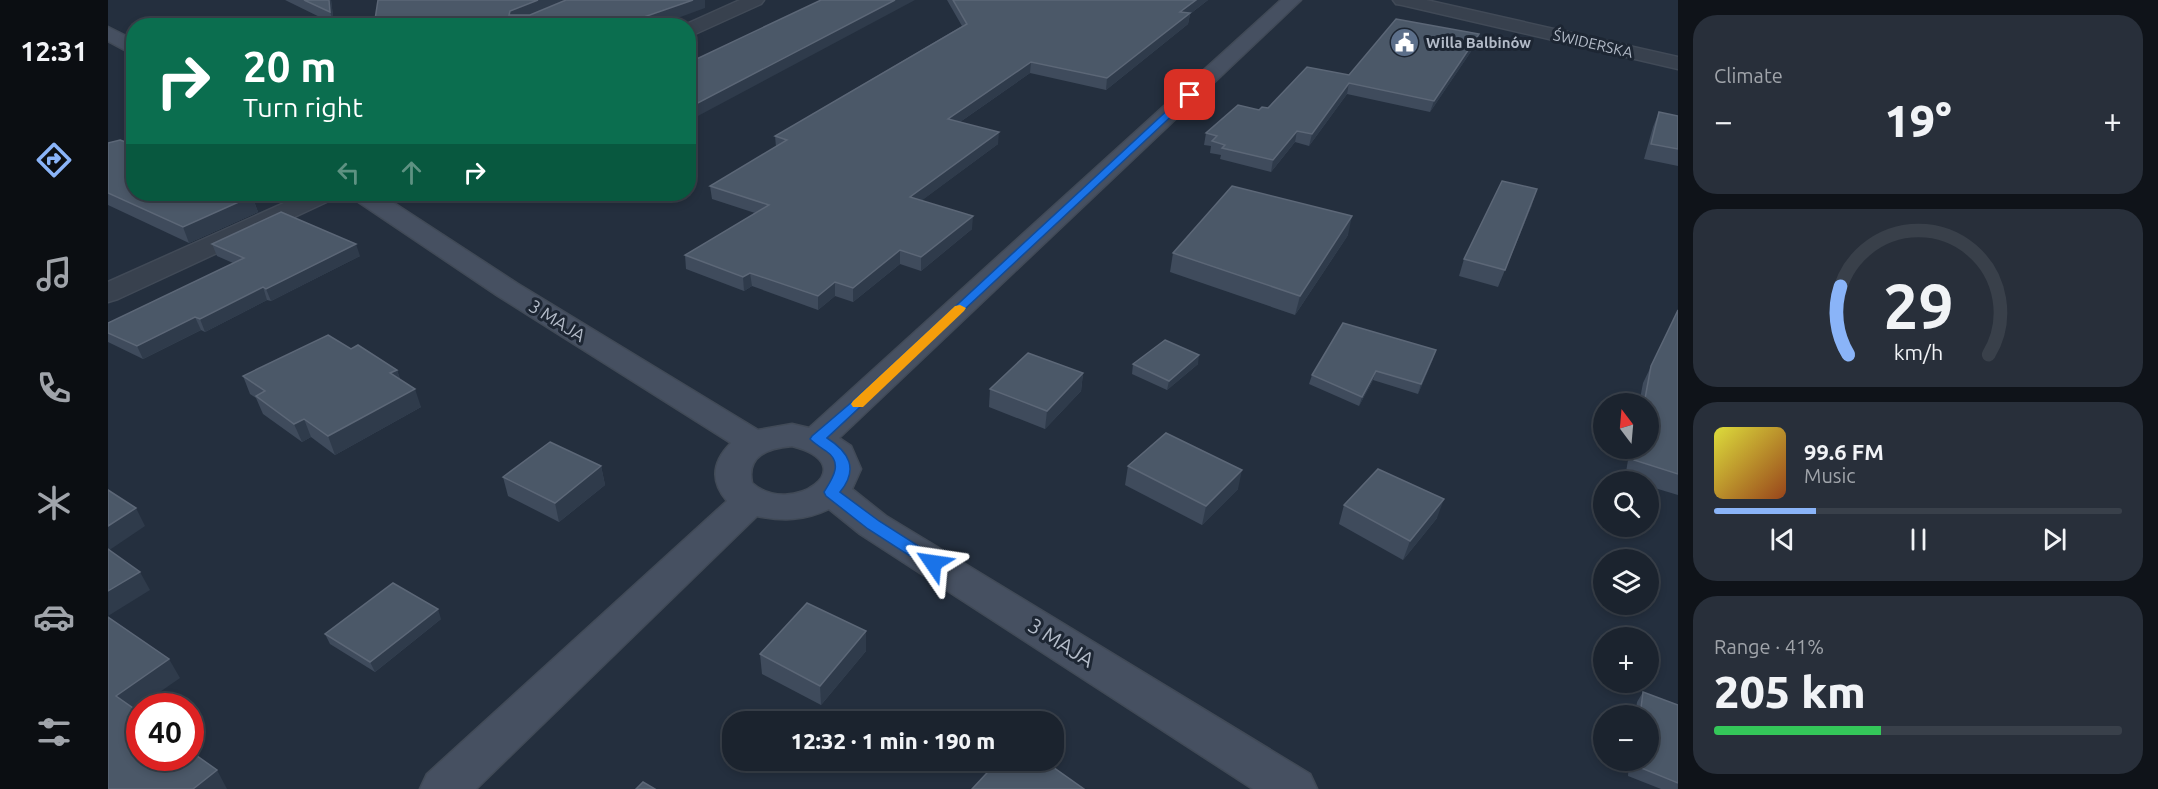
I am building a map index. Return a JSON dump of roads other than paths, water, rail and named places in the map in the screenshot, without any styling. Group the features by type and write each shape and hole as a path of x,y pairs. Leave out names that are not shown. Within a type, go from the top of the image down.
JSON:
{"street":[{"path":"696,26 755,0"},
{"path":"818,439 1292,0"},
{"name":"ŚWIDERSKA","path":"1402,0 1678,63"},
{"path":"108,33 126,44"},
{"path":"108,293 309,201"},
{"name":"3 MAJA","path":"374,201 507,290 754,443"},
{"path":"792,435 818,439 834,450 841,459 843,470 840,482 818,501 792,508 765,507 738,493 732,482 731,470 736,459 754,443 792,435"},
{"name":"3 MAJA","path":"831,492 873,525 1293,789"},
{"path":"444,789 750,501"}],"place":[{"name":"Willa Balbinów","path":"1405,43"}]}
